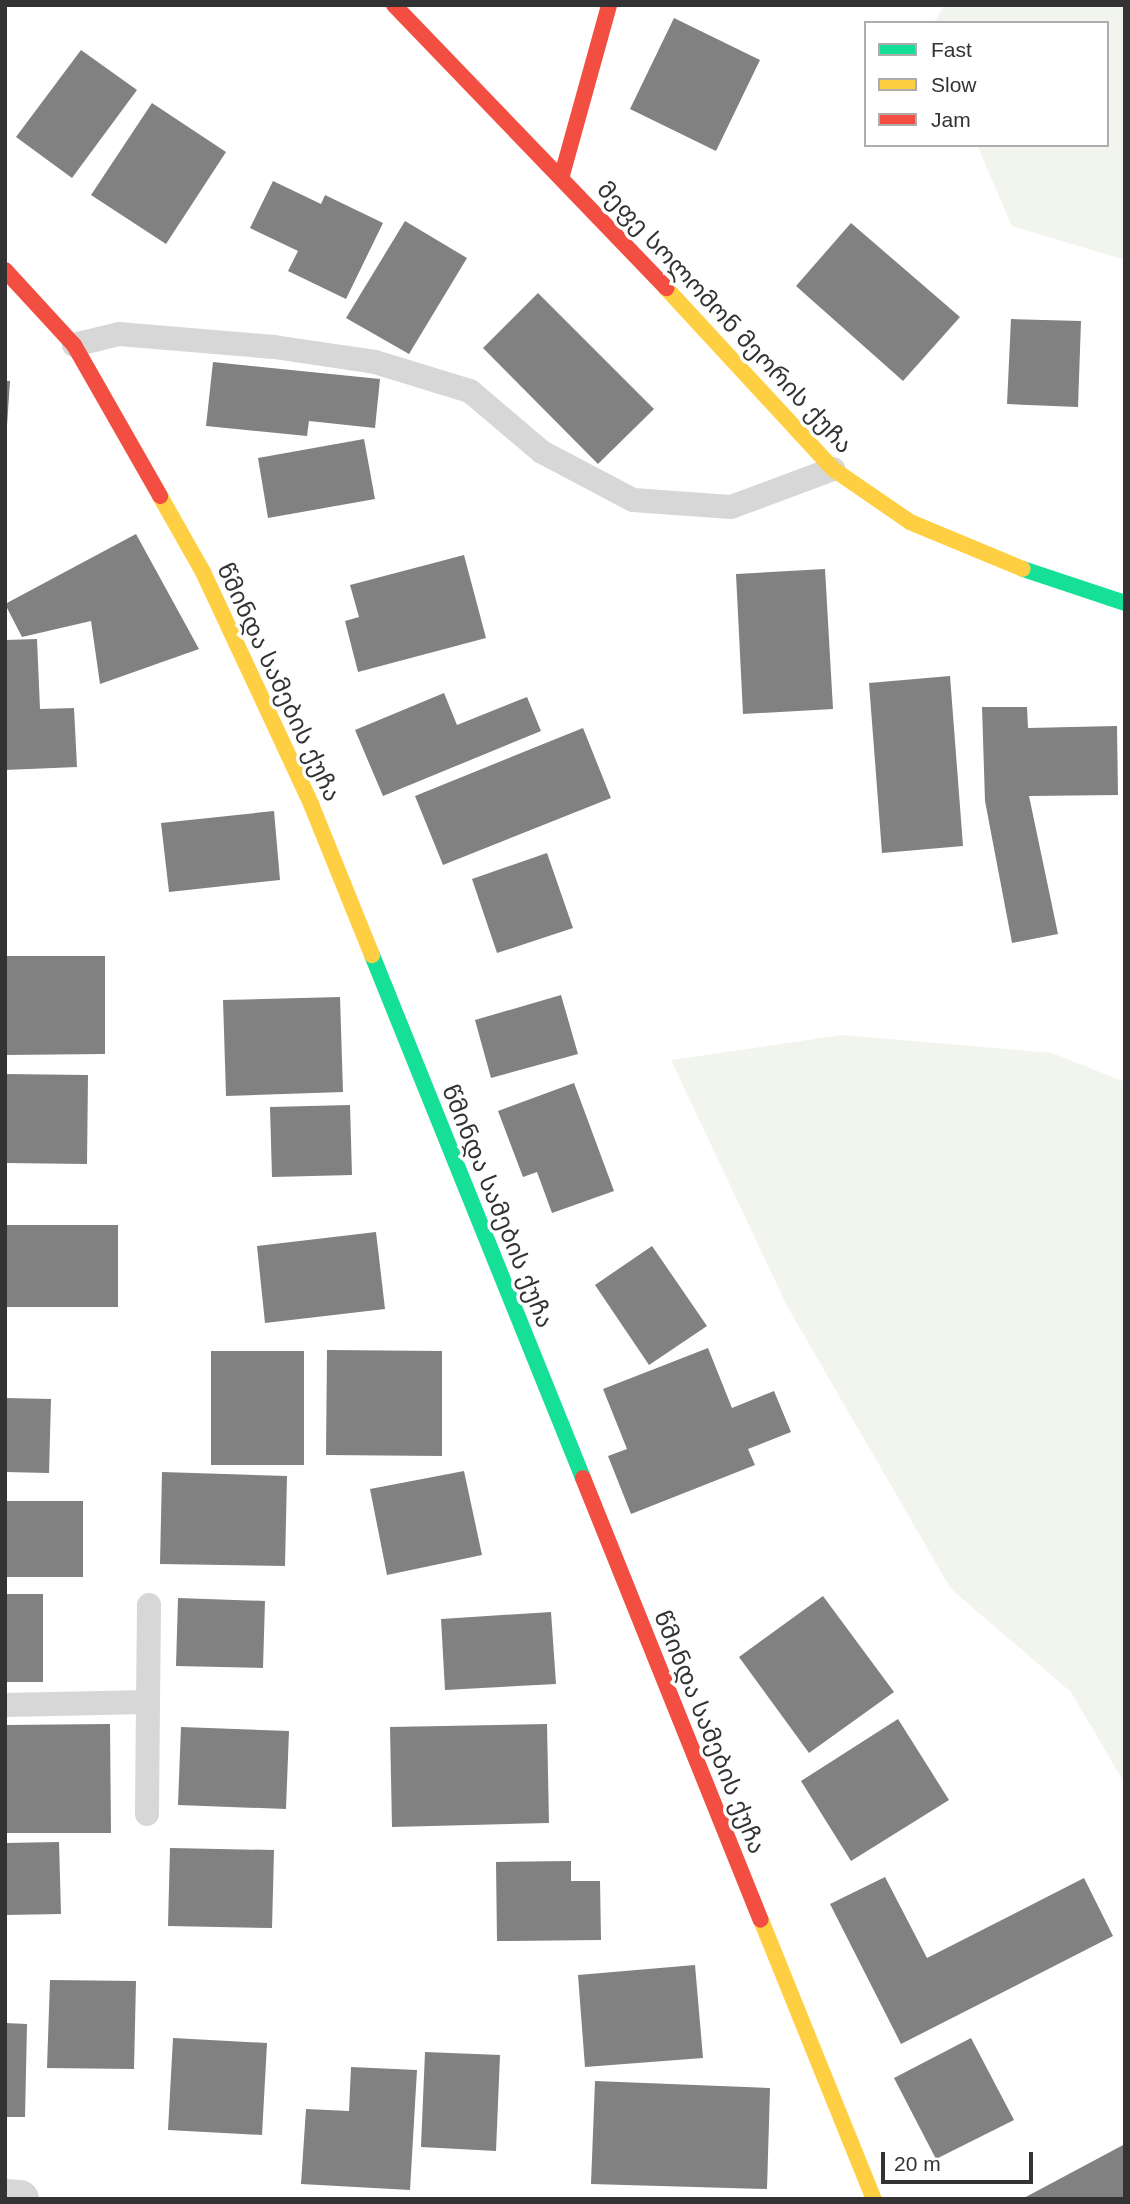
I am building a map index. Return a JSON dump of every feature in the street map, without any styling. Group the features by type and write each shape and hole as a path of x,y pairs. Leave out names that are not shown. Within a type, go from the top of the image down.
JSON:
{"street":[{"name":"მეფე სოლომონ მეორის ქუჩა","path":"394,5 562,175 833,469 910,522 1058,584 1125,603"},
{"name":"მეფე სოლომონ მეორის ქუჩა","path":"562,175 609,5"},
{"name":"წმინდა სამების ქუჩა","path":"5,270 74,345 203,572 311,804 874,2199"},
{"path":"5,2198 20,2199"}],"lane":[{"path":"74,345 119,334 274,346 375,362 470,390 542,452 634,500 731,507 833,469"},
{"path":"147,1814 149,1605"},
{"path":"5,1705 148,1702"}],"shaded area":[{"path":"944,5 1125,5 1125,260 1012,226 978,147 1109,147 1109,21 935,21"},
{"path":"842,1035 1052,1053 1125,1082 1125,1784 1071,1692 951,1589 787,1306 671,1060"}],"building":[{"path":"674,18 760,60 716,151 630,109"},
{"path":"81,50 137,90 72,178 16,137"},
{"path":"152,103 226,152 166,244 91,195"},
{"path":"273,181 321,204 325,195 383,223 346,299 288,271 298,251 250,228"},
{"path":"405,221 467,258 409,354 346,318"},
{"path":"851,223 960,317 903,381 796,286"},
{"path":"538,293 654,409 598,464 483,348"},
{"path":"1011,319 1081,321 1078,407 1007,404"},
{"path":"213,362 380,379 375,428 309,421 307,436 206,426"},
{"path":"5,381 10,381 7,426 5,426"},
{"path":"364,439 375,499 268,518 258,458"},
{"path":"136,534 199,649 100,684 91,621 22,637 5,604"},
{"path":"464,555 486,638 358,672 345,621 359,617 350,585"},
{"path":"825,569 833,709 743,714 736,574"},
{"path":"37,639 40,709 74,708 77,767 5,770 5,640"},
{"path":"950,676 963,846 882,853 869,683"},
{"path":"444,693 457,725 527,697 541,731 383,796 355,730"},
{"path":"982,707 1027,707 1028,728 1117,726 1118,795 1029,796 1058,934 1012,943 985,801"},
{"path":"583,728 611,798 443,865 415,796"},
{"path":"274,811 280,880 169,892 161,823"},
{"path":"547,853 573,928 497,953 472,879"},
{"path":"5,956 105,956 105,1054 5,1055"},
{"path":"561,995 578,1054 491,1078 475,1020"},
{"path":"340,997 343,1092 226,1096 223,1000"},
{"path":"5,1074 88,1075 87,1164 5,1163"},
{"path":"574,1083 614,1191 552,1213 537,1172 523,1177 498,1111"},
{"path":"350,1105 352,1175 272,1177 270,1107"},
{"path":"5,1225 118,1225 118,1307 5,1307"},
{"path":"376,1232 385,1309 265,1323 257,1246"},
{"path":"652,1246 707,1326 649,1365 595,1285"},
{"path":"708,1348 732,1408 774,1391 791,1432 748,1449 755,1465 631,1514 608,1456 627,1449 603,1389"},
{"path":"327,1350 442,1351 442,1456 326,1455"},
{"path":"211,1351 304,1351 304,1465 211,1465"},
{"path":"5,1398 51,1399 49,1473 5,1472"},
{"path":"464,1471 482,1555 387,1575 370,1489"},
{"path":"162,1472 287,1476 285,1566 160,1564"},
{"path":"5,1501 83,1501 83,1577 5,1577"},
{"path":"5,1594 43,1594 43,1682 5,1682"},
{"path":"823,1596 894,1692 809,1753 739,1657"},
{"path":"178,1598 265,1601 263,1668 176,1666"},
{"path":"551,1612 556,1684 445,1690 441,1619"},
{"path":"898,1719 949,1800 851,1861 801,1781"},
{"path":"110,1724 111,1833 5,1833 5,1725"},
{"path":"547,1724 549,1823 392,1827 390,1727"},
{"path":"181,1727 289,1731 286,1809 178,1805"},
{"path":"59,1842 61,1914 5,1915 5,1843"},
{"path":"170,1848 274,1850 272,1928 168,1926"},
{"path":"571,1861 571,1881 600,1881 601,1940 497,1941 496,1862"},
{"path":"885,1877 927,1958 1084,1878 1113,1936 901,2044 830,1904"},
{"path":"695,1965 703,2058 585,2067 578,1975"},
{"path":"50,1980 136,1981 134,2069 47,2068"},
{"path":"5,2023 27,2024 25,2117 5,2117"},
{"path":"173,2038 267,2043 262,2135 168,2130"},
{"path":"971,2038 1014,2120 936,2159 894,2078"},
{"path":"425,2052 500,2055 496,2151 421,2147"},
{"path":"351,2067 417,2070 410,2190 301,2184 306,2109 349,2111"},
{"path":"595,2081 770,2088 767,2189 591,2184"},
{"path":"1125,2144 1125,2199 1022,2199"}],"traffic: fast":[{"path":"1023,569 1125,603"},
{"path":"372,955 583,1478"}],"traffic: slow":[{"path":"666,288 833,469 910,522 1023,569"},
{"path":"160,496 203,572 311,804 372,955"},
{"path":"761,1920 874,2199"}],"traffic: jam":[{"path":"394,5 666,288"},
{"path":"562,175 609,5"},
{"path":"5,270 74,345 160,496"},
{"path":"583,1478 761,1920"}]}
